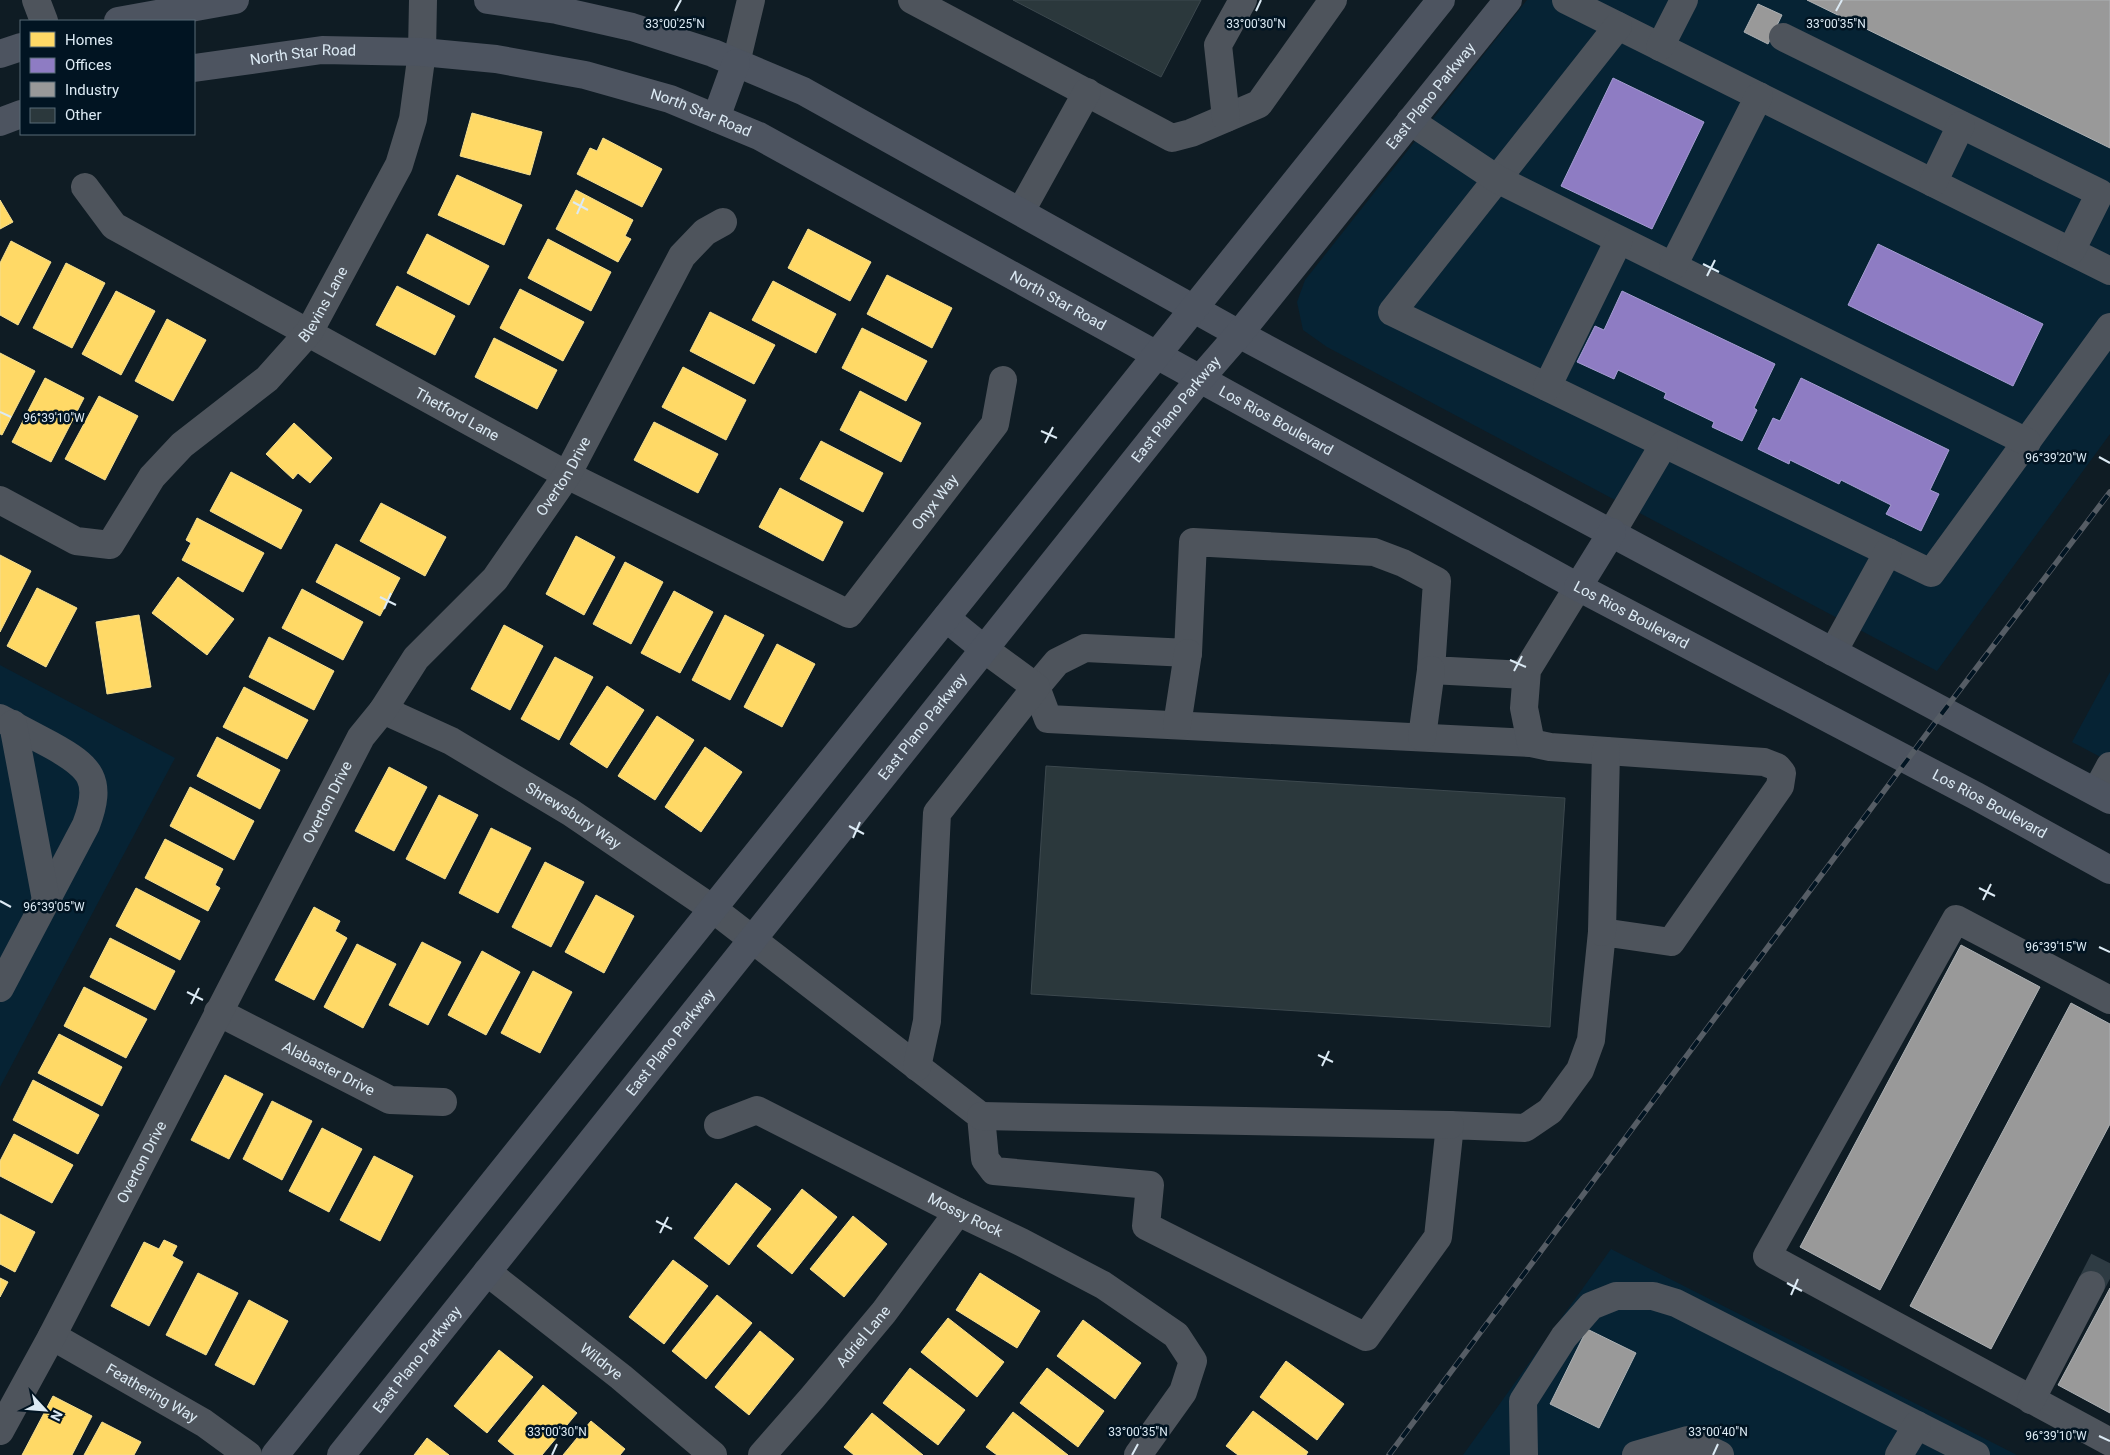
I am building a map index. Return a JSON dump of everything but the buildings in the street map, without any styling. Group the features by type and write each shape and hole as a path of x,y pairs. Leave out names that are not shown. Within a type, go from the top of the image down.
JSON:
{"main road":[{"path":"124,20 235,0"},
{"path":"488,0 557,10 632,27 713,53 803,91 1194,307 1239,334 2103,796"},
{"path":"275,1455 1441,0"},
{"name":"East Plano Parkway","path":"341,1455 1199,380 1239,334 1508,0"},
{"path":"0,54 20,47"},
{"name":"North Star Road","path":"195,68 322,50 422,52 496,58 585,75 670,99 759,136 1156,354"},
{"path":"716,118 736,63"},
{"path":"0,122 20,114"},
{"name":"Los Rios Boulevard","path":"1156,354 1199,380 1578,587 1976,796 2110,870"},
{"path":"1578,587 1612,532"},
{"path":"946,618 984,649"}],"street":[{"path":"36,0 44,20"},
{"name":"Blevins Lane","path":"0,500 76,541 110,545 152,477 182,445 267,379 309,332 399,164 413,119 422,52 423,0"},
{"path":"736,63 751,0"},
{"path":"912,0 1172,138 1192,133 1259,104 1333,0"},
{"path":"1226,118 1218,45 1243,0"},
{"path":"1566,0 2110,271"},
{"path":"1660,47 1684,0"},
{"path":"1618,26 1392,312 1931,573 2110,327"},
{"path":"1783,37 2100,193 2071,251"},
{"path":"1021,211 1086,92"},
{"path":"1672,266 1759,96"},
{"path":"1410,121 1496,179 2027,442"},
{"path":"1933,183 1961,125"},
{"name":"Thetford Lane","path":"85,187 114,226 567,474 849,614"},
{"name":"Overton Drive","path":"0,1431 52,1336 361,737 382,710 416,658 495,579 567,474 682,256 705,232 723,222"},
{"path":"1547,387 1619,240"},
{"name":"Onyx Way","path":"849,614 995,424 1003,380"},
{"path":"1612,532 1664,444"},
{"path":"1177,725 1188,653 1193,542 1374,552 1403,563 1437,581 1431,670 1422,737"},
{"path":"1833,652 1888,552"},
{"path":"1531,743 1524,708 1527,670 1578,587"},
{"path":"917,1067 927,1021 937,813 1057,662 1085,648 1188,653"},
{"path":"984,649 1036,688 1048,719 1531,743 1550,747 1764,762 1777,767 1782,773 1780,786 1671,942 1602,932"},
{"path":"1431,670 1526,675"},
{"name":"Shrewsbury Way","path":"382,710 451,741 570,812 713,909 981,1116"},
{"path":"6,721 46,900"},
{"path":"0,988 86,825 93,806 94,788 87,770 75,758 6,721"},
{"path":"1450,1125 1438,1237 1366,1336 1146,1226 1150,1185 994,1171 986,1159 981,1116 1450,1125 1525,1128 1550,1111 1580,1070 1591,1040 1602,932 1606,751"},
{"path":"2103,796 2110,766"},
{"path":"2110,1000 1956,919 1767,1256 2110,1442"},
{"name":"Alabaster Drive","path":"218,1012 390,1100 443,1102"},
{"name":"Mossy Rock","path":"718,1124 757,1110 1103,1285 1176,1335 1193,1361 1183,1392 1138,1455"},
{"name":"Adriel Lane","path":"762,1455 884,1312 958,1212"},
{"name":"Wildrye","path":"487,1272 621,1377 713,1455"},
{"path":"2031,1400 2091,1285"},
{"path":"1524,1455 1524,1401 1564,1337 1591,1306 1616,1296 1653,1296 1676,1303 1976,1455"},
{"name":"Feathering Way","path":"52,1336 204,1423 248,1455"},
{"path":"1899,1455 1917,1425"},
{"path":"1636,1455 1688,1440 1720,1455"}],"shaded area":[{"path":"1527,0 2110,0 2110,434 1937,671 1327,347 1303,330 1297,302 1305,280"},
{"path":"0,665 175,758 0,1087"},
{"path":"2110,672 2110,762 2072,742"},
{"path":"1611,1249 2017,1455 1463,1455"}],"tunnel":[{"path":"2091,1285 2110,1248"}],"railway":[{"path":"1389,1455 1943,712 2110,492"}]}
